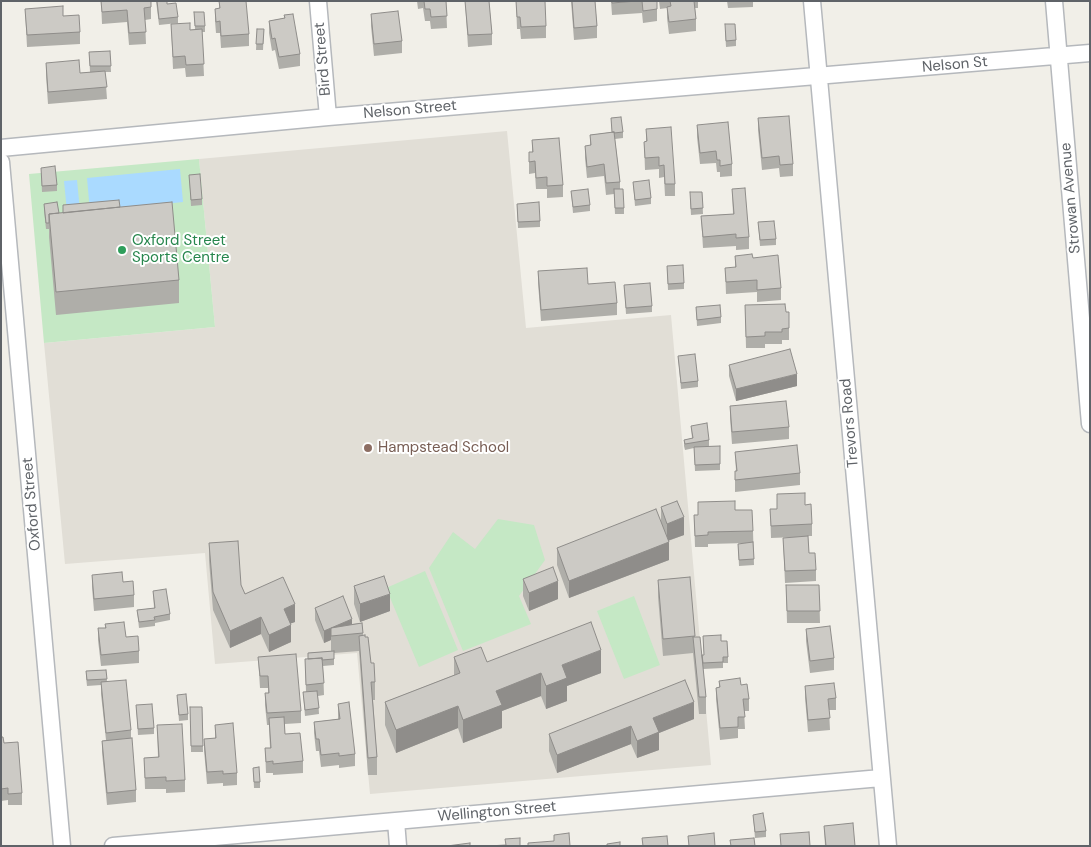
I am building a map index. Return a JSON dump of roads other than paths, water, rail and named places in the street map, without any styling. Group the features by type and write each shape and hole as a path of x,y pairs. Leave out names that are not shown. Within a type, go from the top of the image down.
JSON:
{"street":[{"name":"Bird Street","path":"318,1 328,117"},
{"name":"Trevors Road","path":"812,1 888,846"},
{"name":"Strowan Avenue","path":"1054,1 1090,424"},
{"name":"Nelson St","path":"819,75 1090,53"},
{"name":"Nelson Street","path":"1,148 328,117 819,75"},
{"name":"Oxford Street","path":"1,162 62,846"},
{"name":"Wellington Street","path":"112,846 881,778"},
{"path":"396,821 398,846"}],"water":[{"path":"180,169 183,202 90,212 87,178"},
{"path":"77,180 80,211 67,212 64,181"}],"place":[{"name":"Oxford Street Sports Centre","path":"122,250"},
{"name":"Hampstead School","path":"368,448"}]}
